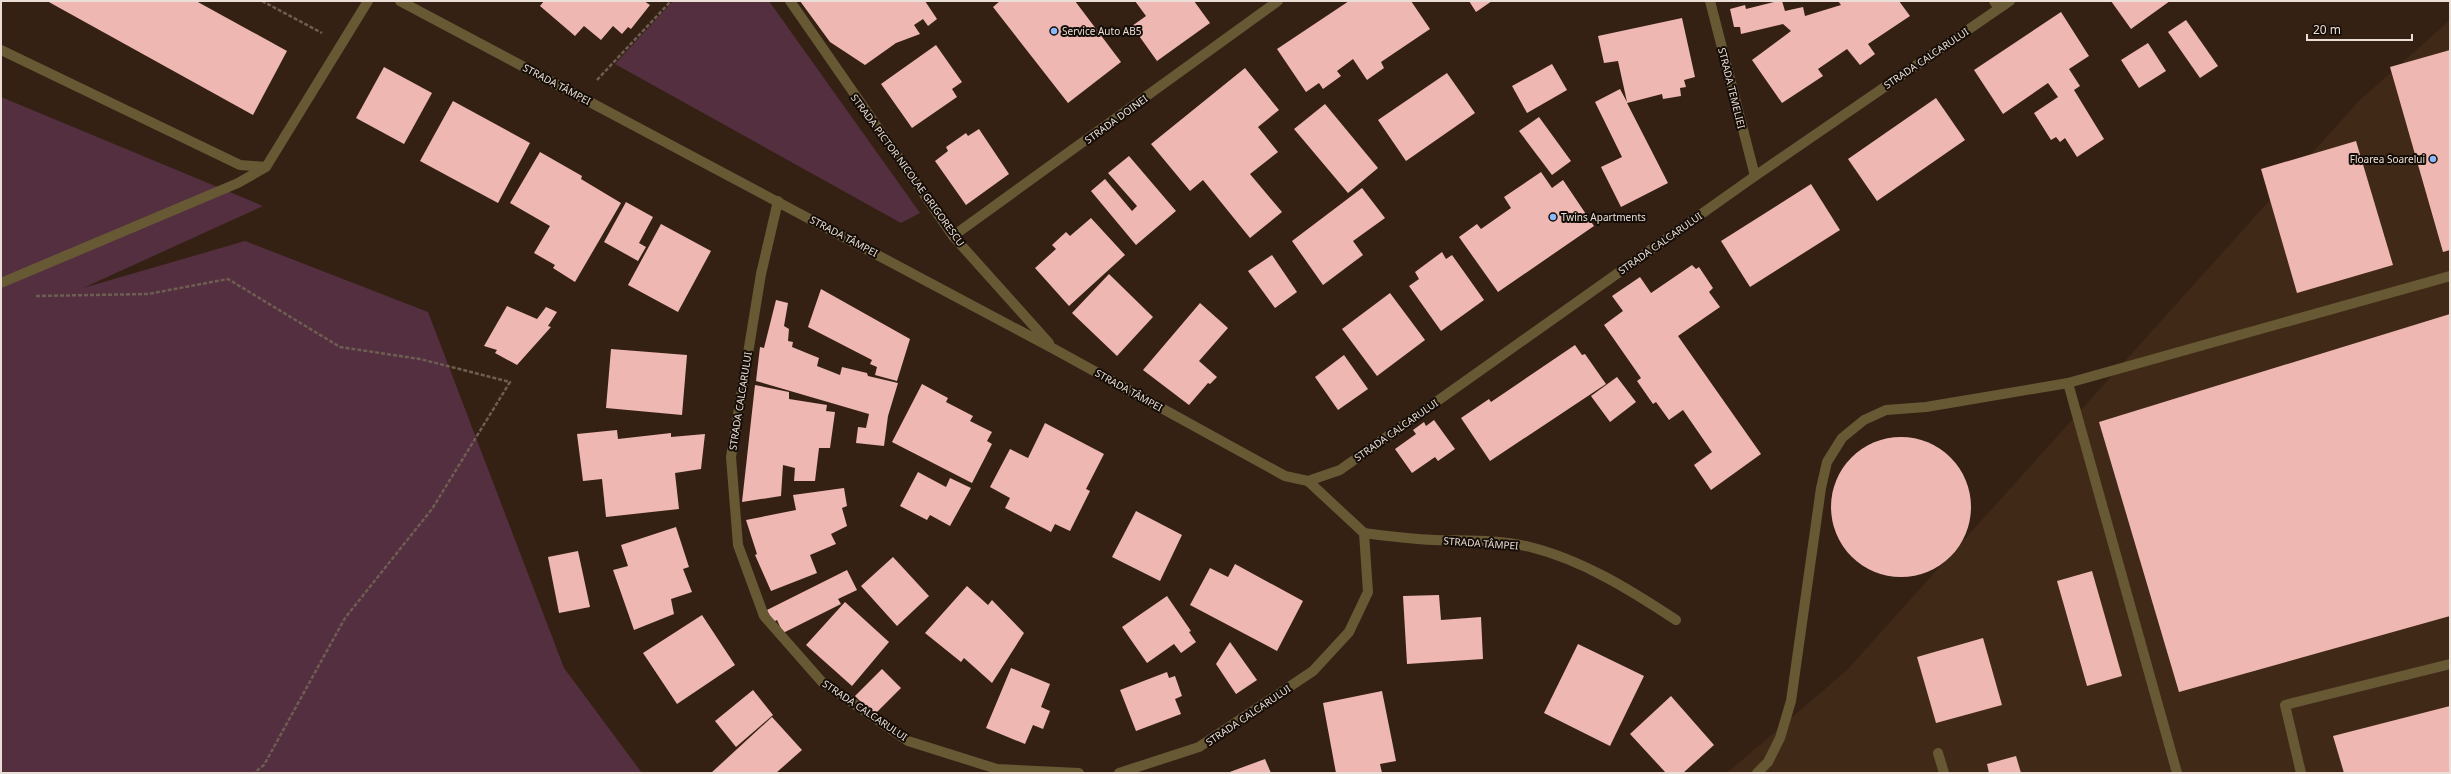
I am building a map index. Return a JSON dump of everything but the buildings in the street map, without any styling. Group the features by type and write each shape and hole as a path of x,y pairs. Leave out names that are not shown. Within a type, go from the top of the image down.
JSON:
{"street":[{"path":"1,283 238,183 266,167 343,45 368,1"},
{"name":"STRADA TÂMPEI","path":"400,1 1054,348 1285,476 1308,481"},
{"name":"STRADA PICTOR NICOLAE GRIGORESCU","path":"790,1 953,236 1054,348"},
{"name":"STRADA DOINEI","path":"953,236 1278,1"},
{"name":"STRADA TEMELIEI","path":"1710,1 1755,176"},
{"name":"STRADA CALCARULUI","path":"1308,481 1340,470 1997,5 2010,1"},
{"path":"1,50 240,165 266,167"},
{"name":"STRADA CALCARULUI","path":"778,201 761,274 731,457 738,546 764,616 822,682 908,741 997,768 1079,773"},
{"path":"1757,773 1768,762 1780,738 1791,701 1821,488 1827,462 1842,438 1864,420 1886,410 1926,407 2068,383 2450,276"},
{"path":"2068,383 2177,773"},
{"path":"1308,481 1364,534"},
{"name":"STRADA TÂMPEI","path":"1364,534 1431,540 1484,541 1530,547 1570,560 1633,592 1676,620"},
{"name":"STRADA CALCARULUI","path":"1119,773 1199,747 1313,671 1349,632 1368,592 1364,534"},
{"path":"2301,773 2285,705 2450,664"},
{"path":"1938,753 1944,773"}],"path":[{"path":"262,1 343,45"},
{"path":"581,97 671,1"},
{"path":"32,296 148,294 228,279 340,347 420,359 510,382 432,509 345,618 264,766 254,773"}],"shaded area":[{"path":"673,1 769,1 920,213 901,223 615,64"},
{"path":"2450,20 2450,773 1727,773 1847,670 2359,101"},
{"path":"1,97 263,206 83,288 245,241 428,312 564,668 642,773 1,773"}],"place":[{"name":"Service Auto AB5","path":"1054,31"},
{"name":"Floarea Soarelui","path":"2433,159"},
{"name":"Twins Apartments","path":"1553,217"}]}
